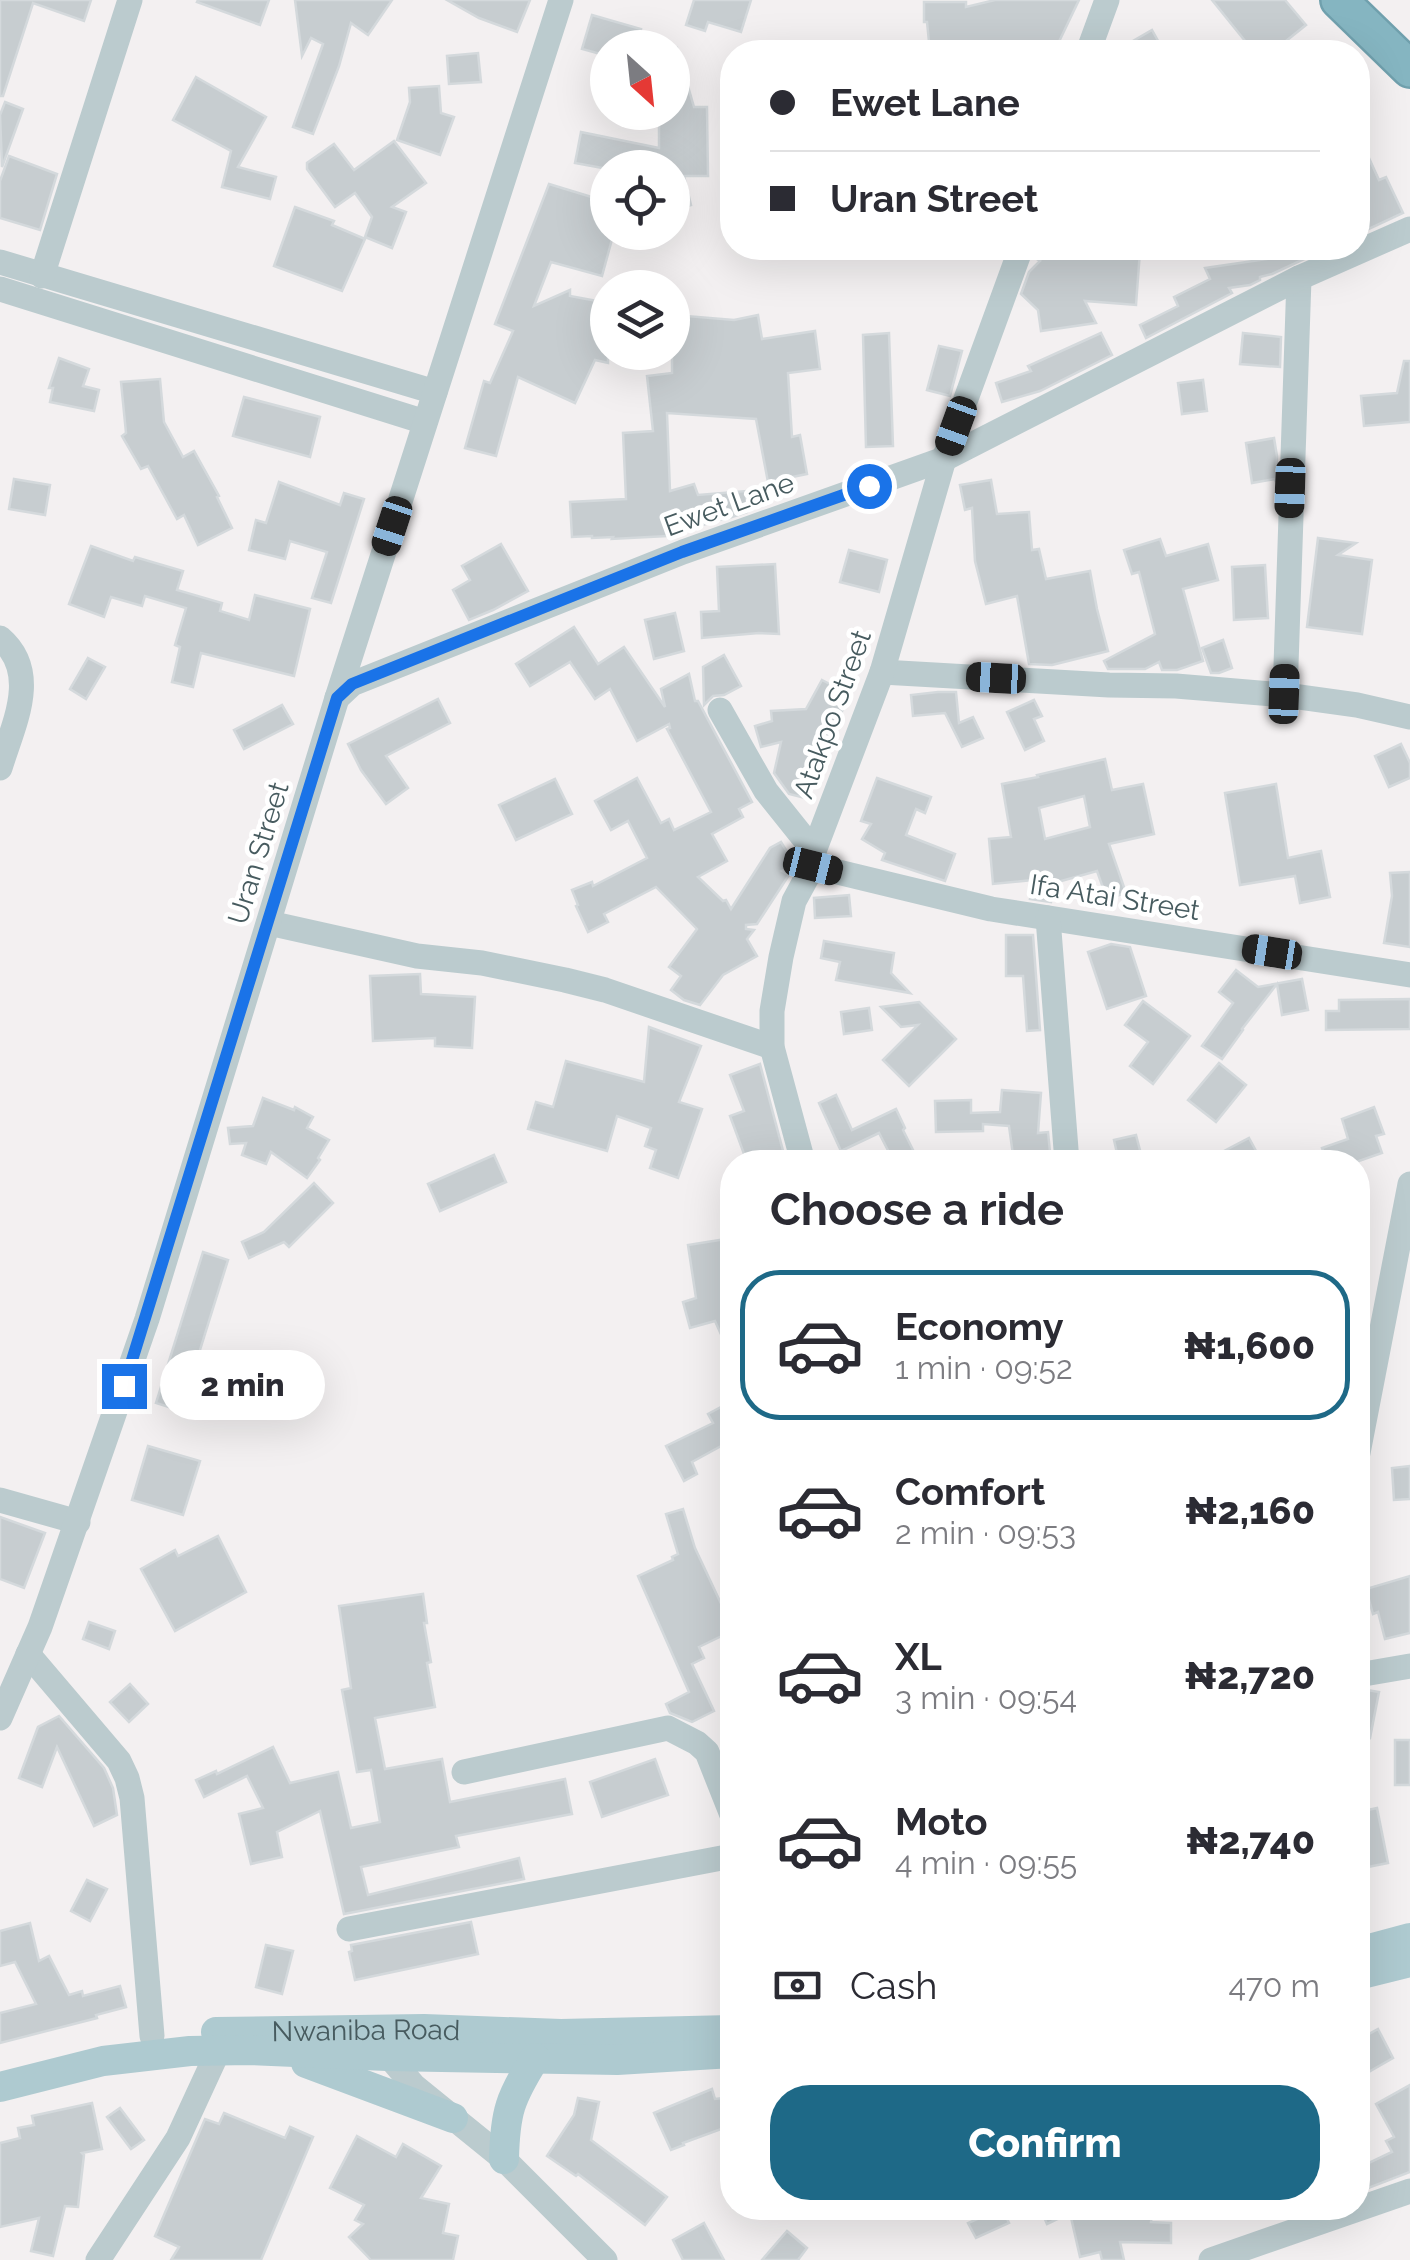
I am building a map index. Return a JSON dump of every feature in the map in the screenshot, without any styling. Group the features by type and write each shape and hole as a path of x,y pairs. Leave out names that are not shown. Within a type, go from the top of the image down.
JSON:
{"highway":[{"path":"1340,0 1410,69"},
{"path":"1374,0 1410,36"}],"main road":[{"path":"1388,1963 1410,1938"},
{"name":"Nwaniba Road","path":"0,2066 152,2036 223,2041 367,2029 561,2034 720,2030"},
{"path":"0,2087 104,2061 223,2041 338,2074 453,2118"},
{"path":"270,2052 617,2060 720,2054"},
{"path":"504,2159 504,2126 513,2093 535,2058"}],"street":[{"path":"42,276 130,0"},
{"name":"Uran Street","path":"0,1718 78,1522 147,1319 337,698 561,0"},
{"path":"1092,40 1107,0"},
{"name":"Ewet Lane","path":"1370,247 1410,229"},
{"name":"Atakpo Street","path":"801,1150 772,1048 772,1011 780,958 794,902 882,672 944,459 1010,260"},
{"name":"Ewet Lane","path":"337,698 352,684 682,552 944,459 1340,260"},
{"path":"0,262 435,392"},
{"path":"1284,694 1300,278"},
{"path":"0,289 426,422"},
{"path":"0,638 11,647 19,664 24,690 0,768"},
{"path":"882,672 1284,694 1410,716"},
{"path":"720,710 766,791 813,858"},
{"name":"Ifa Atai Street","path":"813,858 990,908 1410,975"},
{"path":"1048,918 1066,1150"},
{"path":"268,923 417,956 482,963 605,990 772,1048"},
{"path":"1370,1393 1409,1199"},
{"path":"0,1500 78,1522"},
{"path":"28,1654 119,1761 128,1778 152,2036"},
{"path":"1370,1674 1410,1666"},
{"path":"464,1772 668,1728 707,1752 720,1784"},
{"path":"349,1929 720,1858"},
{"path":"367,2029 414,2086 504,2159 601,2258"},
{"path":"98,2260 178,2138 223,2041"},
{"path":"1370,2205 1410,2191"},
{"path":"1211,2260 1326,2220"}],"building":[{"path":"0,0 91,0 84,21 33,3 3,96 0,96"},
{"path":"198,0 269,0 260,25"},
{"path":"295,0 392,0 368,35 351,23 313,134 293,127 323,44 311,38 302,56"},
{"path":"447,0 530,0 517,32 479,18"},
{"path":"694,0 751,0 741,32 708,22 705,31 686,25"},
{"path":"995,0 1079,0 1060,40 929,40 924,2 966,2 966,7"},
{"path":"1212,0 1285,0 1306,25 1287,40 1244,40"},
{"path":"592,15 641,29 590,30 590,51 582,49"},
{"path":"1152,30 1158,40 1135,40"},
{"path":"478,53 481,82 449,84 447,56"},
{"path":"196,77 266,117 238,167 276,177 270,199 222,187 231,151 173,120"},
{"path":"439,86 441,113 454,117 440,155 397,140 410,102 409,88"},
{"path":"690,93 694,107 707,107 708,176 690,176 690,150 590,150 590,166 575,163 581,132 659,148 659,130 690,130"},
{"path":"5,102 23,109 2,167 0,115"},
{"path":"394,141 426,183 392,207 406,212 392,248 365,237 372,217 355,193 335,207 307,169 307,163 334,144 354,170"},
{"path":"9,156 57,174 40,230 0,218 0,181"},
{"path":"1370,160 1379,180 1386,177 1403,213 1370,228"},
{"path":"549,184 590,197 590,250 609,250 604,270 590,273 551,262 534,306 570,290 570,296 590,300 590,370 575,403 518,377 496,456 465,448 484,381 490,383 513,331 495,324"},
{"path":"295,207 334,221 332,225 365,239 342,291 274,266"},
{"path":"1139,260 1136,305 1085,301 1096,323 1041,331 1038,310 1021,294 1029,272 1040,261"},
{"path":"1259,260 1302,260 1250,285 1229,288 1232,293 1146,338 1140,325 1178,306 1174,297 1210,279 1205,268"},
{"path":"758,315 762,339 815,331 820,369 788,373 792,437 800,435 807,474 768,482 756,419 667,413 670,491 694,484 698,495 746,491 747,512 705,521 706,524 668,536 572,537 570,502 626,499 623,433 653,431 647,376 690,370 690,316 734,320"},
{"path":"889,333 893,446 866,447 863,335"},
{"path":"1101,333 1112,355 1040,391 1002,402 996,383 1031,371 1028,366"},
{"path":"1243,333 1281,337 1280,367 1240,364"},
{"path":"939,346 962,351 950,396 927,390"},
{"path":"59,358 89,369 83,386 99,390 94,411 50,402 53,388 49,388"},
{"path":"1404,361 1410,361 1410,422 1364,426 1361,396 1397,393"},
{"path":"160,379 164,422 183,457 194,451 232,528 198,545 184,515 177,519 148,466 141,469 122,436 126,433 121,382"},
{"path":"1203,380 1207,411 1182,414 1178,383"},
{"path":"244,397 320,417 310,457 233,436"},
{"path":"1274,438 1276,482 1275,479 1252,483 1246,443"},
{"path":"14,479 50,485 45,515 9,509"},
{"path":"991,480 997,514 1029,512 1032,550 1039,549 1046,579 1090,571 1108,651 1052,665 1029,664 1017,596 986,604 975,561 972,508 965,510 960,485"},
{"path":"279,482 340,505 344,493 364,499 331,603 312,598 327,552 290,541 285,559 249,550 256,520 266,523"},
{"path":"1318,538 1356,543 1338,555 1372,560 1362,634 1307,627"},
{"path":"1160,539 1166,556 1208,544 1218,580 1183,589 1203,661 1177,670 1162,670 1159,662 1145,669 1108,669 1104,661 1155,634 1139,572 1132,574 1124,550"},
{"path":"501,544 528,591 469,620 453,590 470,580 462,566"},
{"path":"91,546 133,561 135,557 183,571 177,590 222,603 220,611 249,620 255,595 310,609 294,676 201,653 193,687 172,682 180,647 175,645 186,608 145,596 142,606 111,597 104,617 69,604"},
{"path":"849,550 887,560 879,592 840,582"},
{"path":"775,564 779,634 702,638 701,612 719,611 717,567"},
{"path":"1265,565 1268,618 1234,620 1232,567"},
{"path":"675,613 684,651 654,659 645,620"},
{"path":"574,627 598,664 624,647 665,707 661,689 689,674 695,701 752,802 739,809 743,817 712,834 727,861 698,877 731,909 770,848 781,842 794,863 782,871 789,875 757,924 746,925 746,929 754,930 747,939 757,956 723,975 700,1005 671,990 681,976 669,967 697,929 656,887 604,914 608,922 588,932 576,906 572,890 592,882 593,886 647,858 628,821 611,830 595,801 637,778 661,823 669,819 674,830 711,812 667,729 669,724 637,741 610,689 595,699 570,662 530,686 516,664"},
{"path":"1223,640 1232,668 1211,673 1202,648"},
{"path":"724,655 741,686 713,696 704,705 703,667"},
{"path":"88,658 105,667 86,699 70,689"},
{"path":"822,680 851,695 826,740 819,736 805,798 789,794 774,773 781,742 761,747 755,726 772,721 771,711 806,709"},
{"path":"956,692 959,723 973,717 983,738 962,747 945,713 913,716 911,695"},
{"path":"438,699 450,723 386,756 408,788 386,804 348,744"},
{"path":"1034,700 1042,716 1034,719 1044,741 1025,750 1007,712"},
{"path":"282,705 293,724 244,749 234,730"},
{"path":"1401,744 1410,763 1410,778 1389,787 1375,756"},
{"path":"1105,759 1112,790 1143,784 1154,834 1109,844 1126,893 1107,899 1097,871 1054,883 1051,902 1030,899 1033,880 993,884 989,839 1011,837 1002,784","holes":["1084,796 1090,827 1045,839 1039,808"]},
{"path":"877,778 931,797 925,813 916,809 906,835 955,854 945,881 882,860 885,853 862,839 871,824 861,821"},
{"path":"555,779 572,814 516,840 499,805"},
{"path":"1276,784 1288,858 1321,851 1330,897 1300,903 1295,876 1240,885 1225,793"},
{"path":"1410,872 1410,947 1384,943 1392,896 1390,873"},
{"path":"849,895 851,916 815,918 814,898"},
{"path":"1006,935 1033,935 1040,1030 1027,1031 1023,976 1006,976"},
{"path":"824,941 894,953 891,973 910,993 836,980 840,962 821,958"},
{"path":"1111,944 1130,947 1146,996 1107,1009 1088,952"},
{"path":"1236,970 1258,987 1302,979 1308,1010 1282,1015 1277,984 1222,1059 1202,1046 1233,1003 1219,992"},
{"path":"420,974 421,994 475,997 472,1048 435,1046 435,1038 373,1041 370,976"},
{"path":"1410,999 1410,1029 1326,1030 1326,1011 1339,1011 1339,1000"},
{"path":"1143,1001 1190,1036 1153,1084 1130,1066 1148,1042 1125,1025"},
{"path":"919,1002 956,1039 909,1086 883,1060 918,1025 901,1027 881,1007"},
{"path":"869,1008 872,1030 844,1034 841,1012"},
{"path":"649,1027 701,1046 679,1102 702,1109 678,1178 650,1168 656,1150 645,1146 651,1128 617,1116 607,1151 528,1129 536,1102 553,1107 566,1061 644,1082"},
{"path":"1219,1063 1246,1085 1216,1122 1188,1100"},
{"path":"760,1064 783,1150 743,1150 730,1116 744,1111 730,1075"},
{"path":"1002,1090 1041,1093 1038,1133 1048,1132 1050,1150 1012,1150 1009,1126 983,1124 983,1131 936,1132 935,1101 971,1100 971,1113 1000,1112"},
{"path":"836,1095 852,1130 896,1109 913,1150 888,1150 879,1133 841,1150 819,1103"},
{"path":"263,1098 313,1117 307,1128 329,1140 307,1178 271,1152 266,1164 242,1155 246,1143 230,1144 228,1128 253,1126"},
{"path":"1374,1107 1384,1134 1376,1136 1382,1153 1370,1157 1370,1150 1323,1150 1348,1139 1342,1119"},
{"path":"1136,1135 1140,1150 1116,1150 1114,1140"},
{"path":"1249,1138 1256,1150 1226,1150"},
{"path":"494,1155 506,1182 440,1211 428,1184"},
{"path":"314,1183 333,1203 289,1247 284,1242 249,1258 242,1242 264,1232"},
{"path":"720,1240 720,1332 715,1321 690,1328 683,1302 696,1298 688,1245"},
{"path":"203,1252 228,1260 181,1411 156,1403"},
{"path":"720,1408 720,1447 692,1462 697,1474 684,1481 666,1446 713,1423 708,1414"},
{"path":"148,1446 200,1461 183,1515 132,1500"},
{"path":"1410,1466 1410,1499 1394,1500 1392,1468"},
{"path":"683,1509 695,1548 720,1601 720,1637 699,1647 704,1658 692,1664 714,1711 692,1722 670,1713 666,1704 689,1692 638,1576 678,1554 666,1514"},
{"path":"0,1517 45,1533 24,1588 0,1579"},
{"path":"218,1536 246,1592 175,1631 141,1569 175,1550 178,1556"},
{"path":"1410,1576 1410,1633 1385,1639 1378,1612 1373,1614 1370,1588"},
{"path":"423,1594 431,1662 427,1663 435,1707 375,1718 385,1769 442,1759 450,1802 565,1779 572,1814 456,1836 459,1847 361,1867 368,1895 519,1858 524,1879 344,1914 320,1811 277,1832 282,1857 251,1864 239,1814 263,1808 247,1776 204,1797 196,1780 273,1747 290,1783 338,1772 351,1828 380,1822 371,1770 357,1772 342,1690 351,1688 339,1606"},
{"path":"89,1622 115,1631 109,1649 83,1639"},
{"path":"130,1684 148,1704 129,1722 110,1702"},
{"path":"1370,1690 1379,1692 1370,1738"},
{"path":"59,1716 104,1768 113,1788 117,1815 94,1826 57,1747 42,1787 19,1778 38,1727"},
{"path":"1395,1740 1410,1740 1410,1785 1395,1785"},
{"path":"655,1759 668,1795 602,1817 590,1782"},
{"path":"1377,1808 1388,1863 1370,1867 1370,1809"},
{"path":"87,1880 107,1889 90,1921 71,1911"},
{"path":"471,1922 478,1954 355,1980 351,1945"},
{"path":"30,1923 39,1961 49,1956 69,1995 82,1991 83,1996 120,1986 126,2007 0,2043 0,2013 36,2004 15,1962 0,1966 0,1931"},
{"path":"266,1945 293,1951 282,1994 256,1987"},
{"path":"1378,2029 1393,2058 1370,2071 1370,2033"},
{"path":"1410,2085 1410,2172 1370,2187 1370,2162 1392,2152 1386,2141 1394,2137 1376,2104"},
{"path":"712,2089 715,2099 720,2098 720,2129 671,2150 654,2113"},
{"path":"578,2098 599,2102 591,2140 667,2197 645,2225 578,2174 547,2156 574,2115"},
{"path":"92,2103 102,2149 82,2153 78,2207 65,2206 53,2256 31,2251 39,2218 0,2227 0,2143 20,2138 18,2128 34,2125 32,2116"},
{"path":"120,2108 144,2140 131,2149 107,2117"},
{"path":"224,2113 285,2138 290,2127 313,2137 261,2260 171,2260 179,2247 155,2236 205,2119 219,2124"},
{"path":"357,2136 396,2157 403,2144 441,2166 421,2198 449,2204 443,2233 458,2236 453,2260 371,2260 349,2237 363,2224 355,2220 364,2205 330,2188"},
{"path":"1008,2220 1009,2223 976,2238 968,2223"},
{"path":"1072,2220 1171,2223 1171,2243 1120,2242 1124,2260 1102,2260 1100,2252 1080,2257"},
{"path":"704,2223 724,2260 683,2260 673,2240"},
{"path":"787,2231 807,2248 798,2260 762,2260"}],"route":[{"path":"124,1386 337,698 352,684 682,552 869,486"}]}
